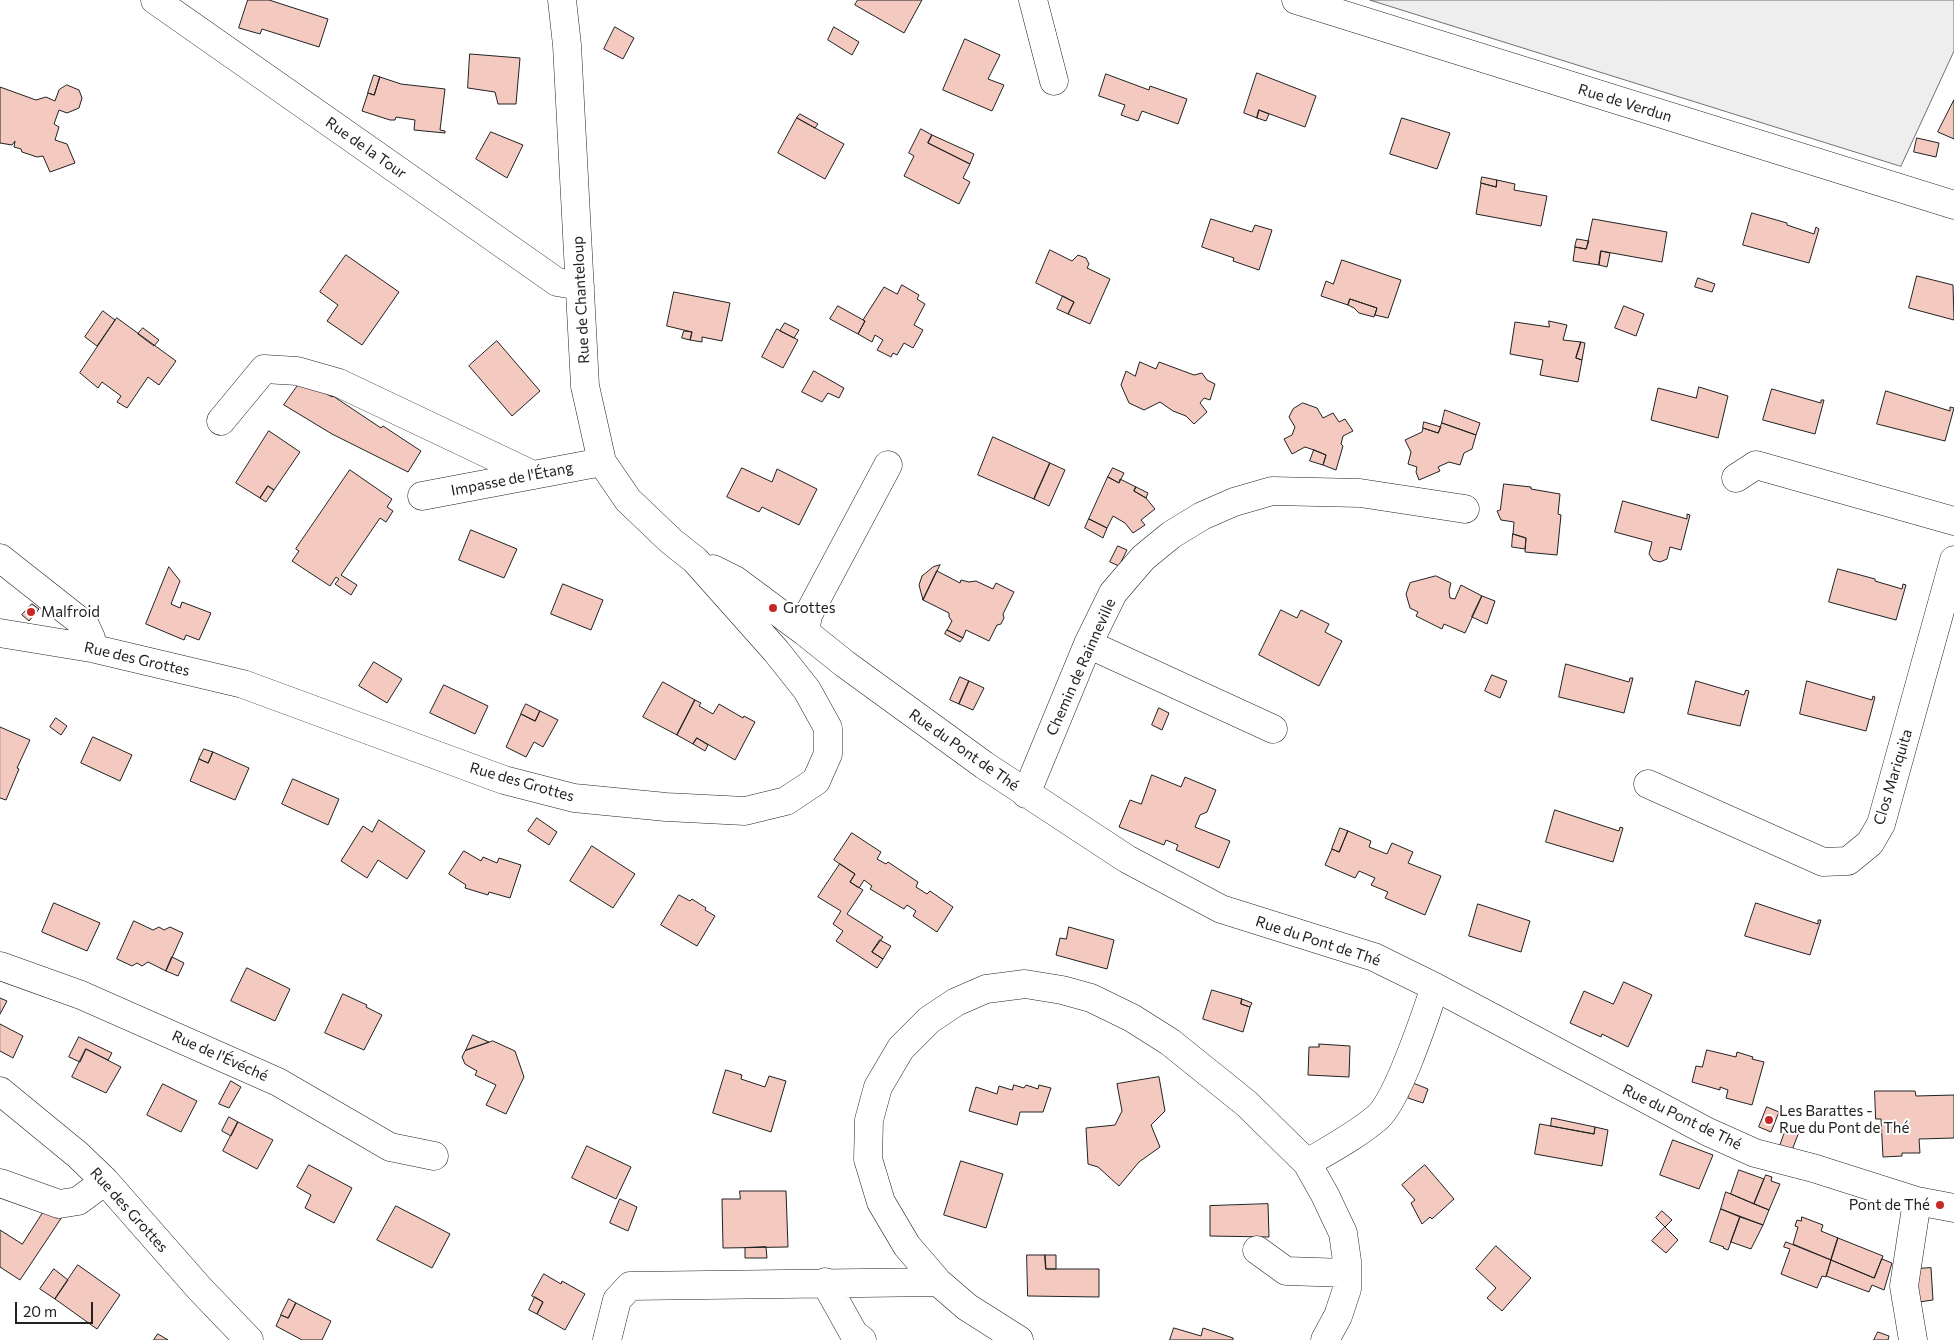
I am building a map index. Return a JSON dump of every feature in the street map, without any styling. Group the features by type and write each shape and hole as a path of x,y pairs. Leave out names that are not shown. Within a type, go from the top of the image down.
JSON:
{"street":[{"name":"Rue de la Tour","path":"156,0 557,282 580,286"},
{"name":"Rue de Chanteloup","path":"562,0 567,45 586,386 602,462 628,500 671,541 695,560"},
{"path":"1033,0 1054,81"},
{"name":"Rue de Verdun","path":"1296,0 1954,205"},
{"path":"221,421 264,369 297,371 338,382 533,475"},
{"name":"Impasse de l'Étang","path":"422,496 602,462"},
{"path":"805,632 808,615 888,465"},
{"path":"1736,478 1756,465 1954,521"},
{"name":"Chemin de Rainneville","path":"1026,794 1088,644 1113,593 1143,558 1171,535 1202,516 1234,502 1272,492 1360,493 1465,508"},
{"path":"0,558 85,625 91,638 91,648"},
{"name":"Rue du Pont de Thé","path":"695,560 735,580 883,692 1026,794 1127,859 1221,909 1374,957 1611,1082 1755,1154 1813,1168 1916,1201 1954,1208"},
{"name":"Rue des Grottes","path":"0,633 91,648 243,684 504,780 574,798 666,807 745,811 786,801 816,781 828,754 828,728 801,682 695,560"},
{"name":"Clos Mariquita","path":"1648,784 1823,862 1848,861 1870,844 1881,824 1954,560"},
{"path":"1088,644 1273,729"},
{"name":"Rue de l'Évéché","path":"0,966 81,996 278,1082 390,1147 434,1156"},
{"path":"1019,1340 967,1306 938,1282 907,1246 881,1202 868,1159 869,1120 878,1087 901,1048 929,1020 949,1007 986,989 1025,984 1062,990 1091,998 1132,1018 1170,1042 1247,1104 1307,1163 1343,1233 1348,1261 1347,1289 1341,1307 1325,1340"},
{"path":"1307,1163 1361,1130 1379,1115 1389,1102 1402,1074 1434,987"},
{"name":"Rue des Grottes","path":"0,1091 78,1155 105,1181 200,1289 249,1340"},
{"path":"0,1183 59,1204 78,1201 105,1181"},
{"path":"1913,1340 1904,1286 1916,1201"},
{"path":"1257,1250 1286,1271 1347,1273"},
{"path":"825,1282 854,1334 862,1340"},
{"path":"607,1340 617,1300 630,1286 938,1282"}],"shaded area":[{"path":"1370,0 1954,0 1954,51 1901,166"}],"building":[{"path":"248,0 269,0 328,19 319,47 262,29 260,34 239,28"},
{"path":"858,0 922,0 904,33 855,5"},
{"path":"615,27 634,38 623,59 604,49"},
{"path":"834,27 859,42 852,55 828,40"},
{"path":"965,39 1000,55 988,79 1004,85 992,111 943,90"},
{"path":"470,54 520,58 516,104 498,104 495,92 468,88"},
{"path":"1257,73 1316,96 1305,127 1259,110 1257,118 1244,113"},
{"path":"1106,74 1149,90 1150,86 1187,99 1178,124 1142,111 1138,121 1121,115 1125,105 1099,96"},
{"path":"374,75 380,77 374,95 368,93"},
{"path":"380,77 401,84 445,89 440,130 445,131 445,133 414,130 415,120 396,117 395,120 390,120 362,111 368,93 374,95"},
{"path":"67,85 79,90 82,98 79,108 67,113 59,110 54,124 59,127 55,140 67,144 75,163 50,172 43,156 37,157 22,152 21,149 14,147 15,141 12,145 0,143 0,87 36,100 46,97 55,101 59,90"},
{"path":"1954,100 1954,139 1938,132"},
{"path":"1259,110 1269,114 1266,121 1257,118"},
{"path":"800,114 818,124 815,128 797,118"},
{"path":"797,118 844,144 825,179 778,153"},
{"path":"1402,118 1450,133 1437,169 1390,154"},
{"path":"921,129 932,135 928,143 970,164 963,178 970,182 959,204 904,176 914,156 909,153"},
{"path":"491,132 523,145 507,178 476,159"},
{"path":"932,135 974,154 970,164 928,143"},
{"path":"1917,138 1939,143 1936,157 1914,152"},
{"path":"1482,177 1497,180 1496,187 1481,183"},
{"path":"1497,180 1515,184 1514,190 1547,196 1541,226 1476,214 1481,183 1496,187"},
{"path":"1752,213 1787,223 1787,225 1814,234 1816,227 1819,229 1809,263 1743,245"},
{"path":"1211,219 1252,232 1255,225 1272,230 1259,270 1233,261 1234,258 1202,247"},
{"path":"1593,219 1667,232 1662,262 1601,251 1599,265 1573,261 1575,247 1586,249"},
{"path":"1577,239 1589,241 1586,249 1575,247"},
{"path":"1050,250 1072,261 1078,255 1086,258 1089,264 1087,268 1110,279 1090,324 1068,314 1074,302 1036,283"},
{"path":"1601,251 1610,253 1607,267 1599,265"},
{"path":"346,255 399,292 362,345 327,321 338,305 320,292"},
{"path":"1342,260 1401,280 1388,318 1375,315 1377,308 1350,299 1348,305 1321,296 1326,281 1333,284"},
{"path":"1917,276 1953,285 1954,320 1909,308"},
{"path":"1698,278 1715,284 1712,292 1695,287"},
{"path":"902,285 919,295 917,299 925,304 914,325 923,330 913,348 904,343 897,355 893,353 891,357 877,350 883,340 875,335 872,342 858,334 865,321 863,320 884,287 897,294"},
{"path":"674,292 730,303 722,341 702,337 702,342 690,340 692,332 667,326"},
{"path":"1063,296 1074,302 1068,314 1057,309"},
{"path":"1350,299 1377,308 1374,317 1359,313 1348,305"},
{"path":"838,306 865,321 858,334 830,319"},
{"path":"1624,306 1644,314 1636,336 1615,328"},
{"path":"103,311 115,320 97,346 85,337"},
{"path":"117,318 176,361 159,385 148,377 127,408 117,402 121,396 102,382 98,388 80,373"},
{"path":"1549,321 1567,325 1563,340 1581,342 1576,358 1582,360 1578,382 1540,375 1543,360 1510,354 1515,322 1549,327"},
{"path":"785,323 799,330 794,338 780,331"},
{"path":"143,328 159,340 154,346 138,334"},
{"path":"777,329 798,340 783,368 762,357"},
{"path":"684,331 692,332 690,340 682,338"},
{"path":"497,341 540,391 512,416 469,366"},
{"path":"1581,342 1585,343 1582,360 1576,358"},
{"path":"1140,362 1156,369 1159,362 1194,375 1202,373 1207,380 1215,384 1210,400 1204,398 1200,403 1207,412 1194,424 1186,416 1173,411 1160,402 1144,410 1129,403 1121,385 1126,371 1135,376"},
{"path":"814,371 844,388 839,398 828,393 822,402 802,392"},
{"path":"301,381 333,396 381,428 383,426 421,451 408,472 332,434 284,405"},
{"path":"1699,387 1728,396 1718,438 1651,420 1658,388 1696,398"},
{"path":"1772,389 1821,403 1821,400 1824,400 1815,434 1763,420"},
{"path":"1886,391 1950,411 1950,407 1954,408 1945,441 1877,424"},
{"path":"1303,403 1317,408 1323,418 1333,413 1339,422 1345,419 1353,431 1343,436 1341,444 1343,446 1336,470 1323,465 1326,455 1314,450 1305,447 1292,454 1284,439 1292,435 1295,427 1289,417 1293,409"},
{"path":"1445,410 1480,423 1476,435 1442,423"},
{"path":"1424,422 1441,427 1438,433 1423,428"},
{"path":"1442,423 1476,435 1472,449 1464,453 1460,465 1449,462 1438,467 1440,471 1419,480 1416,472 1417,467 1408,464 1411,452 1405,440 1422,432 1423,428 1438,433"},
{"path":"269,431 300,452 274,490 268,486 260,498 236,483"},
{"path":"993,437 1050,463 1034,499 978,475"},
{"path":"1314,450 1326,455 1323,465 1310,461"},
{"path":"1050,463 1065,470 1049,506 1034,499"},
{"path":"742,468 772,482 777,469 817,489 799,525 762,507 759,512 727,497"},
{"path":"1113,468 1124,473 1119,483 1108,477"},
{"path":"350,470 392,499 387,507 393,511 386,522 380,518 341,575 357,585 351,595 335,584 339,579 336,577 330,586 292,561 299,551 296,549"},
{"path":"1108,477 1119,483 1120,479 1136,487 1134,491 1146,498 1155,509 1141,520 1145,525 1133,533 1125,523 1113,516 1107,528 1089,519"},
{"path":"1504,484 1531,487 1531,489 1560,494 1558,514 1561,515 1557,555 1525,552 1526,538 1513,534 1514,522 1501,520 1497,511 1500,510"},
{"path":"268,486 274,490 266,502 260,498"},
{"path":"1136,487 1148,493 1146,498 1134,491"},
{"path":"1623,501 1687,519 1687,514 1690,515 1681,550 1670,547 1667,559 1660,562 1653,560 1649,554 1652,542 1615,532"},
{"path":"1089,519 1107,528 1103,538 1085,528"},
{"path":"471,530 517,549 504,578 459,560"},
{"path":"1513,534 1526,538 1525,549 1512,547"},
{"path":"1118,546 1127,550 1119,566 1110,562"},
{"path":"940,565 923,600 919,585 922,576 933,567"},
{"path":"169,567 180,581 171,604 180,608 182,602 211,613 199,640 186,635 184,640 146,624"},
{"path":"1838,569 1902,589 1903,584 1906,585 1896,620 1829,602"},
{"path":"937,571 960,583 961,580 976,581 993,589 996,583 1014,592 1003,614 1004,618 1001,624 997,625 989,641 966,630 963,638 947,630 952,621 949,613 923,600"},
{"path":"1436,576 1451,583 1450,598 1455,599 1461,585 1482,596 1465,633 1444,624 1442,629 1416,616 1418,612 1410,608 1406,594 1410,583"},
{"path":"563,584 603,600 591,630 551,614"},
{"path":"1482,596 1495,601 1487,624 1472,617"},
{"name":"Malfroid","path":"32,604 39,609 29,621 22,615"},
{"path":"1281,610 1297,618 1301,610 1329,624 1325,632 1342,641 1319,686 1259,655"},
{"path":"947,630 963,638 960,642 945,634"},
{"path":"374,662 402,679 387,703 359,686"},
{"path":"1566,664 1629,682 1630,678 1633,678 1624,713 1559,697"},
{"path":"1492,675 1507,681 1500,698 1485,691"},
{"path":"960,677 969,681 959,704 950,700"},
{"path":"969,681 984,688 973,710 959,704"},
{"path":"1696,681 1744,695 1746,690 1749,691 1740,726 1688,714"},
{"path":"1807,681 1872,700 1873,696 1875,697 1866,731 1800,714"},
{"path":"663,682 695,700 677,735 643,717"},
{"path":"444,685 488,706 475,734 430,713"},
{"path":"695,700 701,703 699,706 713,714 719,704 743,718 744,716 755,722 735,760 697,738 693,744 677,735"},
{"path":"526,704 540,711 535,721 521,714"},
{"path":"1159,708 1169,713 1162,730 1152,725"},
{"path":"540,711 558,720 543,747 534,742 526,757 506,747 521,714 535,721"},
{"path":"56,718 67,726 61,735 50,727"},
{"path":"0,727 30,740 17,768 19,769 6,800 0,798"},
{"path":"93,737 132,755 120,781 81,763"},
{"path":"697,738 708,745 705,751 693,744"},
{"path":"204,749 213,752 208,763 199,759"},
{"path":"213,752 249,768 235,800 190,781 199,759 208,763"},
{"path":"1152,775 1181,787 1185,777 1216,790 1207,812 1200,815 1195,827 1230,841 1219,868 1176,850 1178,845 1166,840 1164,845 1119,827 1130,800 1141,804"},
{"path":"293,779 339,799 328,825 282,804"},
{"path":"1555,810 1619,831 1620,827 1623,828 1613,862 1546,842"},
{"path":"537,818 557,832 549,845 528,831"},
{"path":"379,820 425,851 407,879 378,860 367,878 341,861 363,826 372,832"},
{"path":"1340,828 1348,831 1339,852 1332,849"},
{"path":"1348,831 1371,841 1369,847 1387,854 1392,843 1413,852 1408,863 1441,876 1425,915 1385,898 1388,892 1371,885 1375,878 1359,871 1355,878 1325,865 1332,849 1339,852"},
{"path":"852,833 881,852 877,859 886,864 888,862 918,882 916,887 927,894 930,891 953,907 937,932 913,916 916,911 907,905 904,909 870,889 872,886 864,880 859,888 850,882 855,874 834,860"},
{"path":"592,846 635,874 613,908 570,881"},
{"path":"464,851 481,861 483,857 497,863 499,858 521,865 510,898 489,892 488,895 465,888 466,885 449,874"},
{"path":"840,864 855,874 850,882 863,890 847,914 883,937 872,952 883,959 877,968 836,941 843,931 833,924 841,911 818,897"},
{"path":"679,895 690,901 692,899 715,916 697,946 661,925"},
{"path":"54,903 100,923 87,951 42,932"},
{"path":"1756,903 1818,924 1818,920 1821,920 1810,955 1745,936"},
{"path":"1478,904 1530,921 1521,952 1469,936"},
{"path":"134,921 153,930 159,927 164,930 170,927 183,933 166,971 148,962 142,966 137,963 132,966 117,959"},
{"path":"1069,927 1114,940 1107,969 1056,955 1060,938 1066,939"},
{"path":"880,940 891,946 883,959 872,952"},
{"path":"172,957 184,963 178,976 166,971"},
{"path":"247,968 290,989 275,1021 231,1001"},
{"path":"1624,982 1652,995 1628,1047 1602,1034 1601,1037 1570,1023 1584,991 1613,1004"},
{"path":"1212,990 1242,999 1241,1004 1250,1007 1243,1032 1203,1019"},
{"path":"343,994 367,1005 366,1007 382,1015 364,1050 325,1033"},
{"path":"0,998 7,1001 0,1014"},
{"path":"1242,999 1252,1003 1250,1007 1241,1004"},
{"path":"0,1024 23,1036 13,1058 0,1051"},
{"path":"473,1035 489,1042 466,1050"},
{"path":"79,1037 112,1053 108,1060 86,1049 80,1062 69,1057"},
{"path":"493,1041 515,1051 524,1077 506,1114 486,1105 496,1085 475,1075 477,1071 465,1064 462,1057 465,1051"},
{"path":"1319,1044 1350,1046 1349,1077 1308,1075 1309,1047 1319,1047"},
{"path":"86,1049 121,1067 106,1093 72,1077"},
{"path":"1707,1050 1736,1057 1737,1052 1764,1062 1752,1105 1726,1098 1728,1090 1720,1087 1720,1090 1692,1082 1696,1066 1702,1067"},
{"path":"726,1070 742,1075 741,1079 765,1087 769,1076 786,1081 771,1132 713,1113"},
{"path":"1159,1077 1165,1111 1151,1125 1160,1147 1139,1162 1119,1186 1098,1167 1088,1164 1086,1128 1115,1125 1122,1111 1117,1084"},
{"path":"231,1081 241,1087 229,1108 219,1104"},
{"path":"1413,1083 1428,1089 1423,1103 1408,1098"},
{"path":"163,1084 197,1101 181,1132 147,1115"},
{"path":"1014,1085 1024,1088 1026,1085 1038,1089 1039,1085 1051,1088 1043,1112 1020,1112 1017,1125 969,1111 976,1087 997,1094 999,1086 1012,1090"},
{"path":"1875,1091 1915,1091 1916,1096 1954,1095 1954,1138 1919,1139 1920,1153 1902,1153 1902,1156 1883,1157 1881,1119 1876,1119"},
{"name":"Les Barattes - Rue du Pont de Thé","path":"1767,1107 1779,1112 1771,1132 1759,1127"},
{"path":"229,1117 238,1122 231,1136 222,1131"},
{"path":"1552,1118 1595,1127 1594,1134 1551,1126"},
{"path":"238,1122 273,1140 257,1169 223,1151"},
{"path":"1788,1123 1801,1127 1792,1150 1780,1146"},
{"path":"1540,1124 1594,1134 1595,1127 1608,1130 1602,1166 1535,1154"},
{"path":"1673,1140 1713,1155 1699,1189 1660,1175"},
{"path":"587,1146 631,1167 616,1199 572,1178"},
{"path":"961,1161 1003,1174 986,1228 944,1215"},
{"path":"309,1165 352,1188 334,1223 305,1208 311,1195 297,1187"},
{"path":"1425,1165 1454,1199 1432,1219 1430,1217 1422,1224 1411,1203 1415,1200 1402,1185"},
{"path":"1739,1170 1764,1179 1754,1204 1731,1194"},
{"path":"1766,1175 1772,1177 1771,1181 1780,1184 1769,1210 1754,1204"},
{"path":"740,1191 786,1191 788,1247 723,1248 722,1199 740,1199"},
{"path":"1726,1192 1769,1210 1763,1225 1721,1209"},
{"path":"620,1199 637,1207 628,1231 610,1223"},
{"path":"1268,1204 1269,1237 1210,1236 1210,1206"},
{"path":"396,1206 450,1234 432,1268 377,1240"},
{"path":"46,1208 64,1214 20,1280 0,1267 0,1230 22,1244"},
{"path":"1721,1209 1740,1217 1728,1250 1710,1242"},
{"path":"1662,1211 1672,1220 1665,1227 1656,1218"},
{"path":"1740,1217 1763,1225 1751,1249 1731,1242"},
{"path":"1802,1217 1823,1225 1821,1231 1838,1238 1831,1260 1793,1244 1798,1227 1795,1226 1797,1220 1801,1221"},
{"path":"1665,1227 1678,1240 1666,1253 1652,1241"},
{"path":"1838,1238 1883,1256 1874,1278 1831,1260"},
{"path":"1786,1242 1831,1260 1826,1277 1822,1276 1817,1288 1781,1274 1790,1249 1784,1247"},
{"path":"1496,1246 1531,1278 1502,1311 1487,1298 1496,1288 1476,1269"},
{"path":"766,1247 767,1258 745,1258 745,1248"},
{"path":"1027,1255 1045,1255 1046,1269 1099,1269 1099,1297 1028,1296"},
{"path":"1045,1255 1056,1255 1056,1269 1046,1269"},
{"path":"1882,1259 1892,1263 1884,1290 1872,1285 1869,1292 1826,1276 1831,1260 1874,1278"},
{"path":"78,1265 120,1295 97,1329 55,1299"},
{"path":"1931,1268 1933,1300 1919,1302 1916,1269"},
{"path":"54,1269 68,1280 55,1299 40,1289"},
{"path":"544,1274 561,1284 562,1281 585,1294 565,1330 537,1314 543,1302 532,1296"},
{"path":"535,1297 543,1302 537,1314 529,1310"},
{"path":"289,1299 296,1303 288,1318 281,1315"},
{"path":"296,1303 331,1321 322,1340 302,1340 276,1326 281,1315 288,1318"},
{"path":"1174,1328 1201,1336 1203,1328 1233,1338 1233,1340 1170,1340"},
{"path":"1878,1332 1889,1336 1888,1340 1874,1340"},
{"path":"158,1334 168,1340 154,1340"}],"place":[{"name":"Grottes","path":"773,608"},
{"name":"Malfroid","path":"31,612"},
{"name":"Les Barattes - Rue du Pont de Thé","path":"1769,1120"},
{"name":"Pont de Thé","path":"1940,1205"}]}
